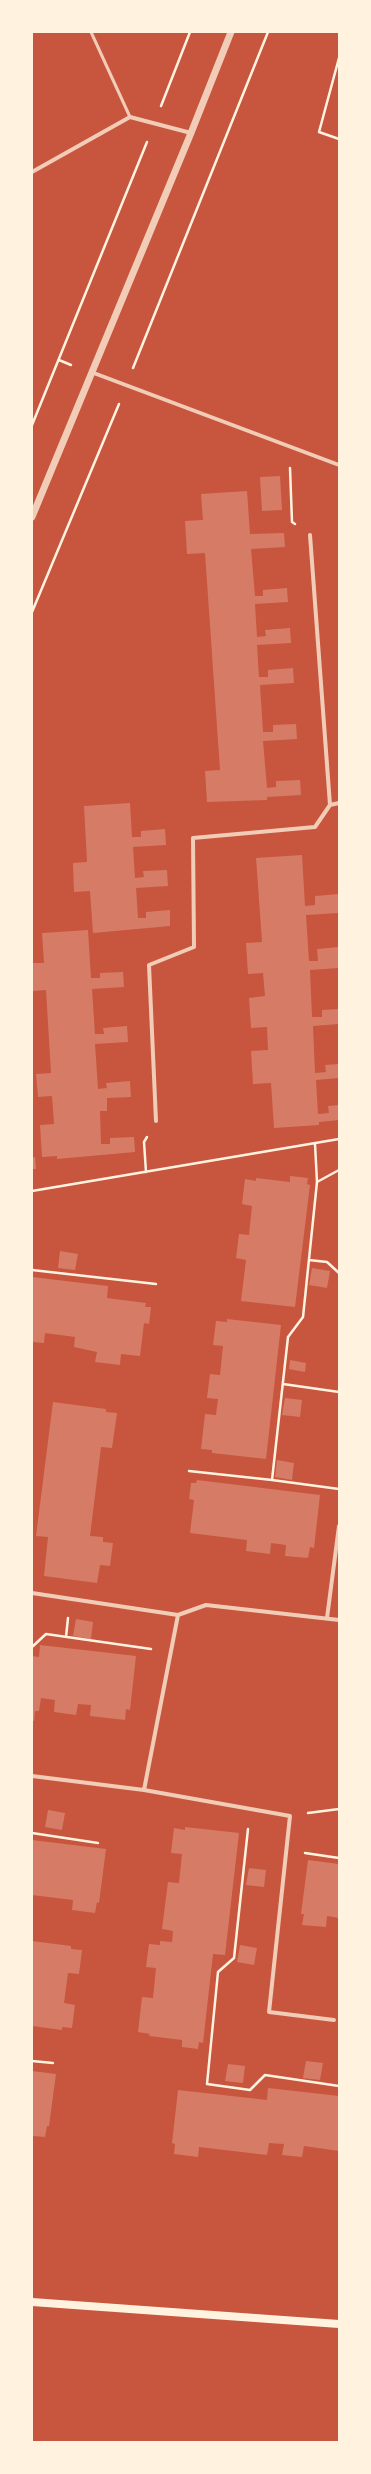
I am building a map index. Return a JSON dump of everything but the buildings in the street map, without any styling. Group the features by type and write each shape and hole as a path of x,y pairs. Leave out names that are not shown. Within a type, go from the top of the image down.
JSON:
{"main road":[{"path":"32,2302 339,2324"}],"street":[{"path":"32,517 191,133 231,32"},
{"path":"32,172 130,117 191,133"},
{"path":"91,372 296,451 339,465"},
{"path":"156,1121 150,965 194,947 193,838 315,827 330,805 310,534"},
{"path":"330,805 339,803"},
{"path":"327,1618 339,1526"},
{"path":"32,1593 178,1616 206,1605 339,1620"},
{"path":"144,1790 178,1616"},
{"path":"32,1776 144,1790 290,1816 269,2012 334,2020"}],"lane":[{"path":"91,32 130,117"}],"path":[{"path":"32,425 190,32"},
{"path":"32,612 126,386 268,32"},
{"path":"339,58 319,132 339,139"},
{"path":"296,451 290,473 292,522 310,534"},
{"path":"146,1172 144,1142 156,1121"},
{"path":"32,1191 339,1139"},
{"path":"272,1480 288,1337 303,1317 317,1182 314,1144"},
{"path":"317,1182 339,1170"},
{"path":"309,1260 327,1262 339,1273"},
{"path":"32,1270 156,1284"},
{"path":"283,1384 339,1392"},
{"path":"190,1471 339,1489"},
{"path":"32,1647 46,1634 170,1652"},
{"path":"250,1809 234,1958 218,1972 207,2084 250,2090 265,2075 339,2086"},
{"path":"290,1816 339,1809"},
{"path":"32,1833 98,1843"},
{"path":"286,1851 339,1858"},
{"path":"32,2061 54,2063"}]}
